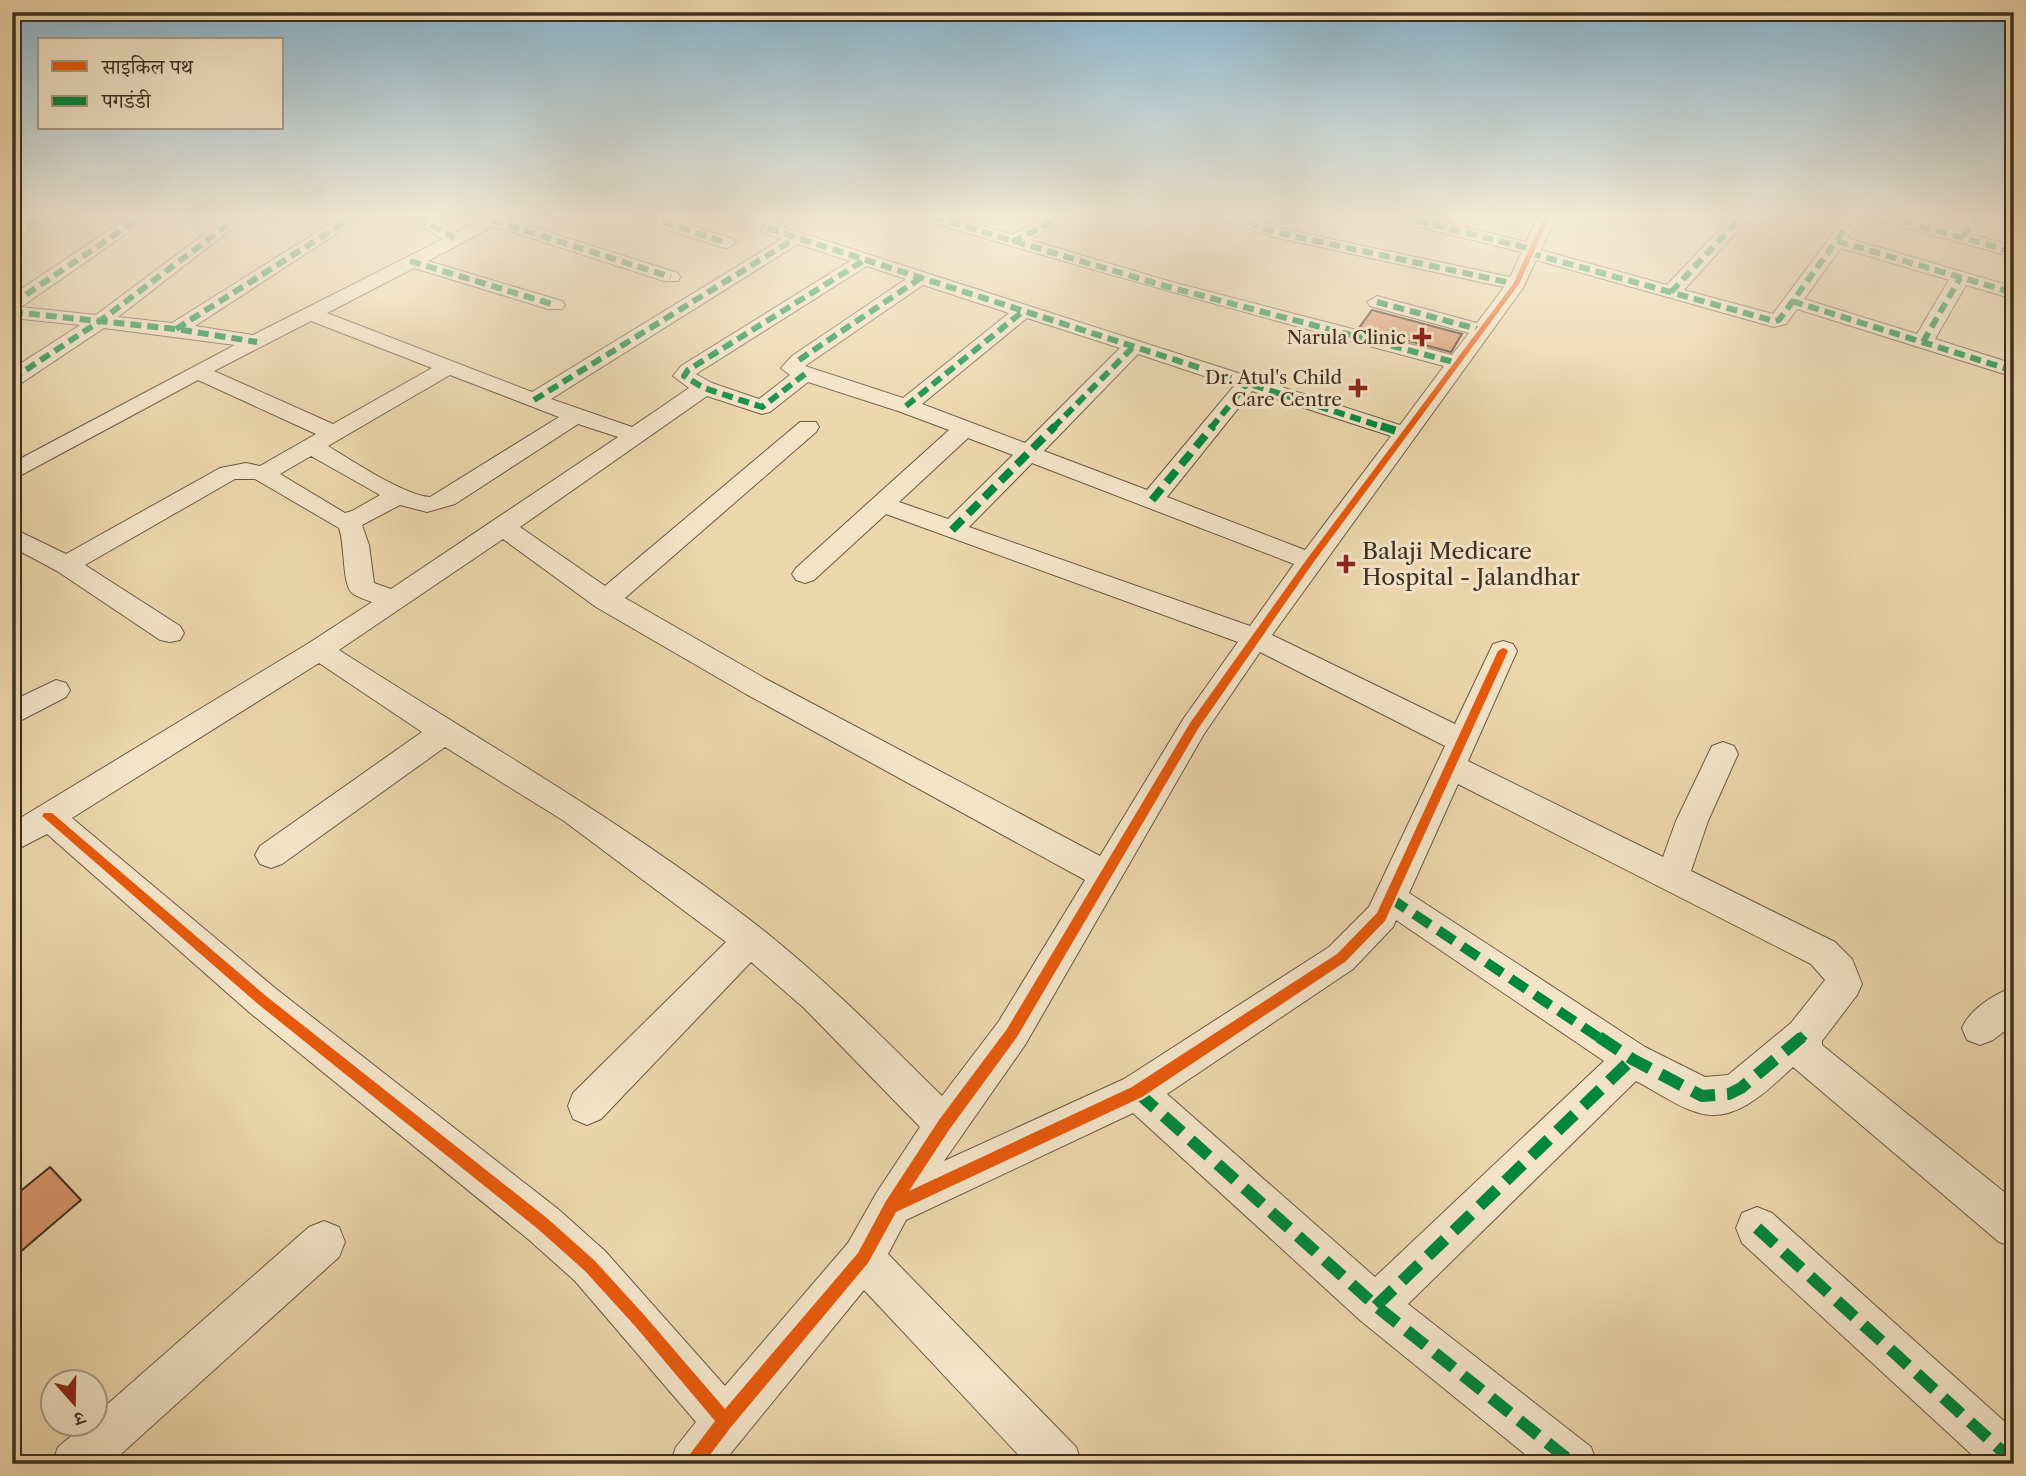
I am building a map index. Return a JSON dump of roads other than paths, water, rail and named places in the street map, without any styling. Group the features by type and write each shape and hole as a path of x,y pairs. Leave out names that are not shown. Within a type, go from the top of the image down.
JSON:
{"street":[{"path":"12,304 39,286"},
{"path":"12,379 100,321 147,286"},
{"path":"176,329 244,286"},
{"path":"12,473 364,286"},
{"path":"492,286 555,305"},
{"path":"534,400 718,286"},
{"path":"805,374 762,407 704,388 685,378 685,372 823,286"},
{"path":"909,286 792,366 805,374 906,406 1310,561"},
{"path":"940,286 1406,434"},
{"path":"1167,286 1457,363"},
{"path":"693,1464 725,1421 863,1258 891,1206 944,1125 1012,1033 1195,726 1310,561 1515,286"},
{"path":"1650,286 1769,321 1779,320 1803,286"},
{"path":"1671,292 1677,286"},
{"path":"1923,341 1955,286"},
{"path":"1988,286 2014,293"},
{"path":"1792,301 2014,371"},
{"path":"1377,302 1481,330"},
{"path":"12,312 176,329 257,342"},
{"path":"906,406 1022,312"},
{"path":"311,314 576,416 633,435"},
{"path":"952,530 1132,348"},
{"path":"263,474 448,367"},
{"path":"198,372 333,433"},
{"path":"1152,500 1246,385"},
{"path":"12,839 319,649 504,527 704,388"},
{"path":"311,446 399,495 422,504 446,499 576,416"},
{"path":"605,601 808,427"},
{"path":"805,574 964,429"},
{"path":"66,565 228,473 246,470 263,474 341,521 359,518 399,495"},
{"path":"882,504 1120,587 1257,639 1672,878 1823,953 1834,961 1843,975 1843,984 1804,1035 1741,1088 1729,1094 1702,1096 1632,1059 1390,898"},
{"path":"347,521 356,533 356,568 362,588 393,600"},
{"path":"504,527 558,570 690,651 1106,875"},
{"path":"12,536 66,565 170,633"},
{"path":"319,649 444,732 575,812 750,940 817,997 944,1125"},
{"path":"891,1206 1138,1092 1341,958 1381,917 1503,651"},
{"path":"12,714 56,691"},
{"path":"271,855 444,732"},
{"path":"1672,878 1692,821 1723,754"},
{"path":"48,816 262,1000 590,1266 725,1421"},
{"path":"587,1106 750,940"},
{"path":"1980,1028 2014,1003"},
{"path":"1804,1035 1803,1044 1807,1056 1817,1066 2014,1227"},
{"path":"1376,1306 1632,1059"},
{"path":"1138,1092 1376,1306 1574,1464"},
{"path":"1756,1228 2014,1462"},
{"path":"75,1464 324,1242"},
{"path":"863,1258 1059,1464"}],"place":[{"name":"Narula Clinic","path":"1422,337"},
{"name":"Dr. Atul's Child Care Centre","path":"1358,388"},
{"name":"Balaji Medicare Hospital - Jalandhar","path":"1346,564"}]}
